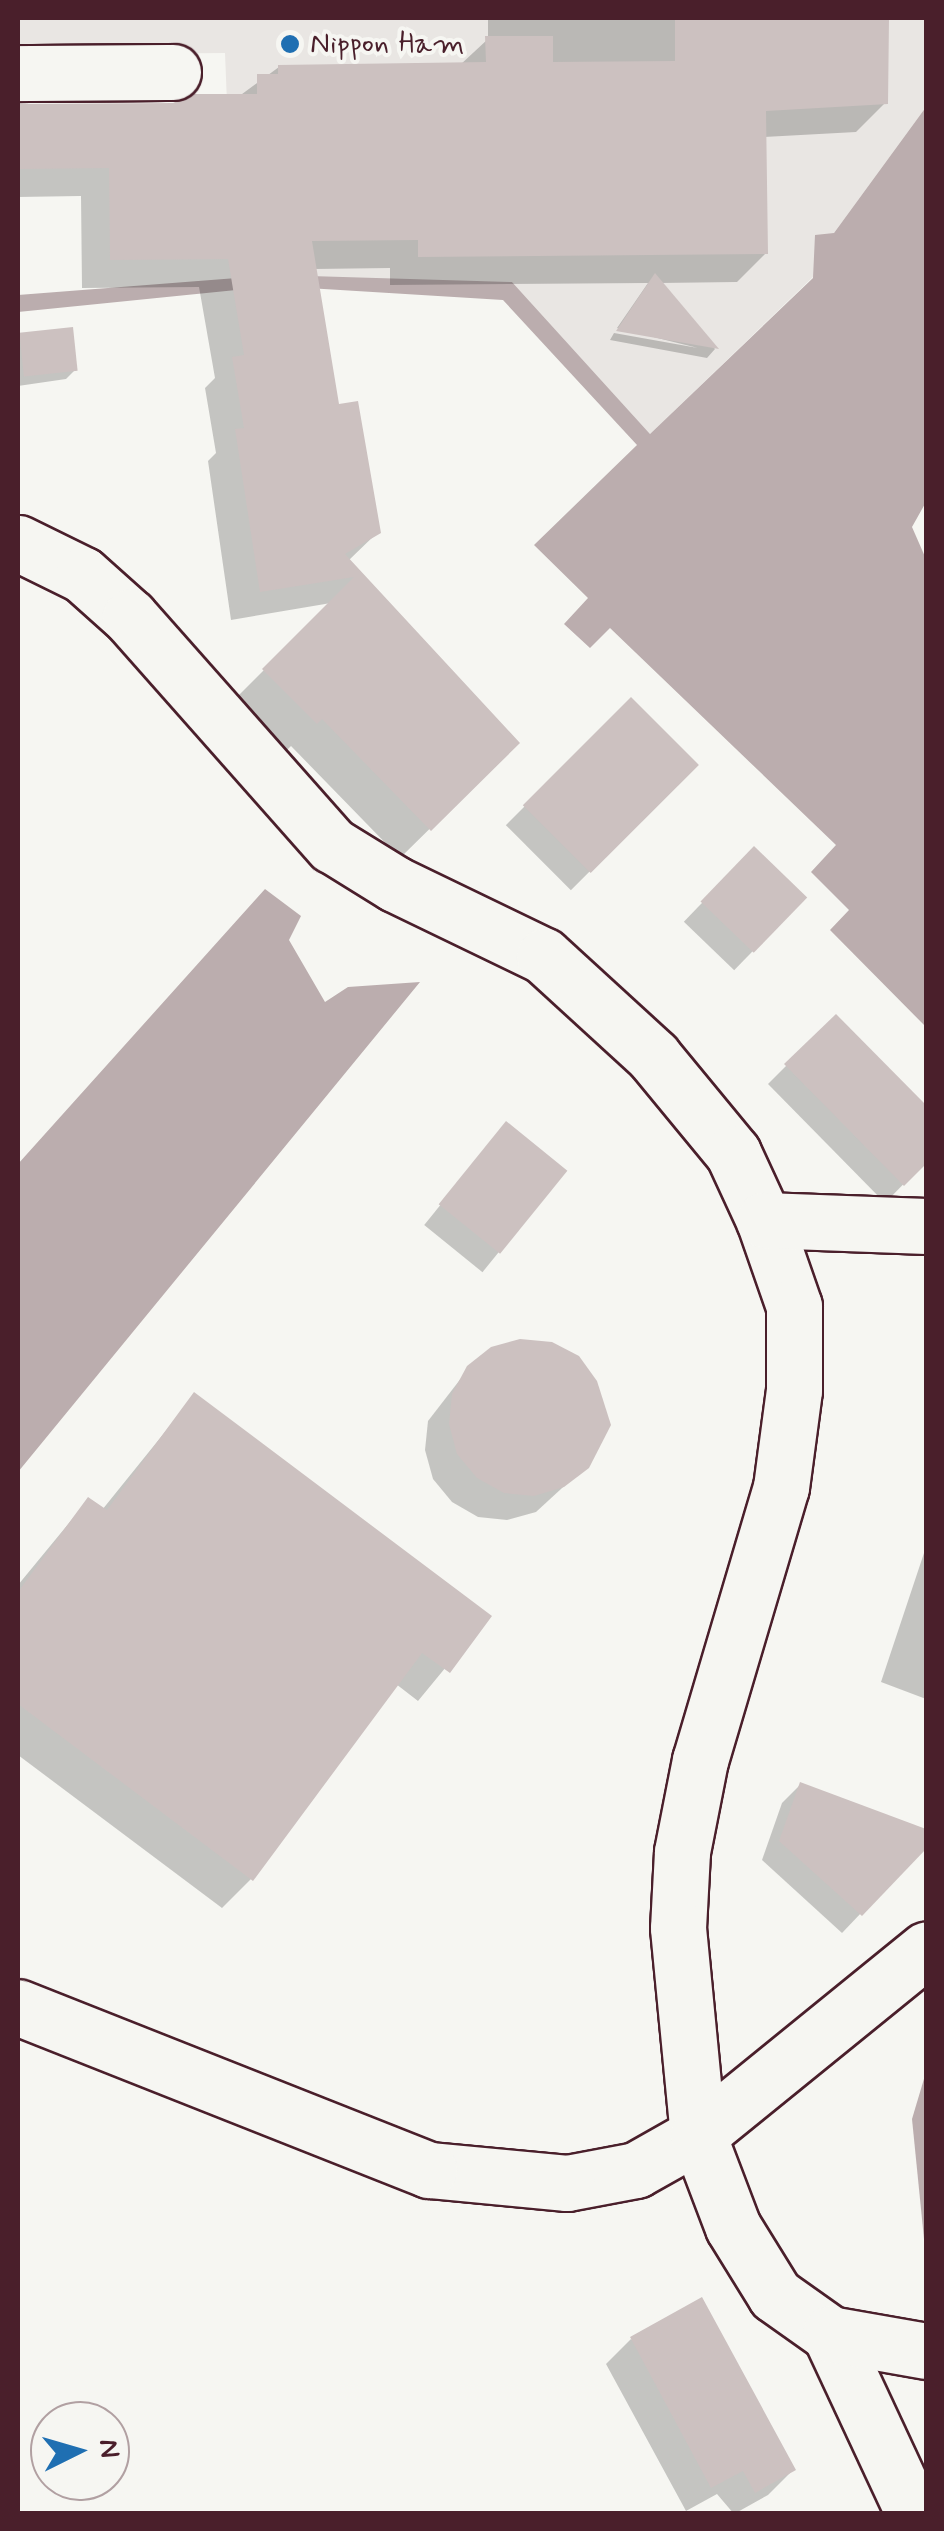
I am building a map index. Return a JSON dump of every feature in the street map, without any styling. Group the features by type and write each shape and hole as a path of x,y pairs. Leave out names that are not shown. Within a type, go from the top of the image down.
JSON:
{"main road":[{"path":"18,73 173,72"},
{"path":"18,543 83,574 130,617 332,845 395,884 544,956 603,1004 733,1153 764,1220 794,1306 794,1390 781,1487 700,1760 682,1852 678,1928 698,2135 733,2226 775,2295 830,2334 926,2351"},
{"path":"764,1220 926,1226"},
{"path":"18,2007 429,2170 568,2183 636,2170 698,2135 926,1950"},
{"path":"830,2334 914,2514"}],"shaded area":[{"path":"18,18 926,18 926,107 834,233 813,277 650,434 512,282 234,278 225,53 18,55"},
{"path":"926,107 926,502 912,527 926,559 926,1027 830,930 849,910 811,872 836,845 610,628 590,648 564,624 588,598 534,545 637,445 503,300 275,286 18,312 18,295 276,275 512,282 650,434 813,278 815,235 834,233"},
{"path":"265,889 301,916 289,940 325,1002 348,987 420,982 18,1472 18,1164"},
{"path":"926,2072 926,2259 912,2119"}],"building":[{"path":"675,18 889,18 888,104 766,111 768,254 418,257 418,240 312,241 339,404 358,401 381,533 345,554 520,743 431,831 322,719 317,724 262,669 354,577 260,592 235,429 244,428 232,357 244,355 228,259 110,260 109,168 20,169 19,104 173,103 193,94 257,94 257,74 278,74 278,65 486,62 485,36 553,36 553,62 675,61"},
{"path":"655,273 719,349 616,331"},
{"path":"73,327 78,371 24,376 19,333"},
{"path":"631,697 699,765 591,873 523,805"},
{"path":"754,846 807,897 754,953 701,901"},
{"path":"836,1014 926,1105 926,1164 904,1186 784,1064"},
{"path":"506,1121 567,1171 500,1254 439,1204"},
{"path":"520,1339 552,1342 579,1356 597,1381 611,1425 589,1468 564,1487 534,1496 504,1493 477,1478 457,1454 449,1424 452,1394 467,1366 491,1347"},
{"path":"194,1392 492,1616 450,1673 422,1653 253,1881 18,1704 18,1592 88,1497 107,1510"},
{"path":"800,1782 926,1829 926,1849 862,1916 779,1841"},
{"path":"702,2297 796,2470 755,2493 743,2471 711,2488 630,2337"}],"place":[{"name":"Nippon Ham","path":"290,44"}]}
